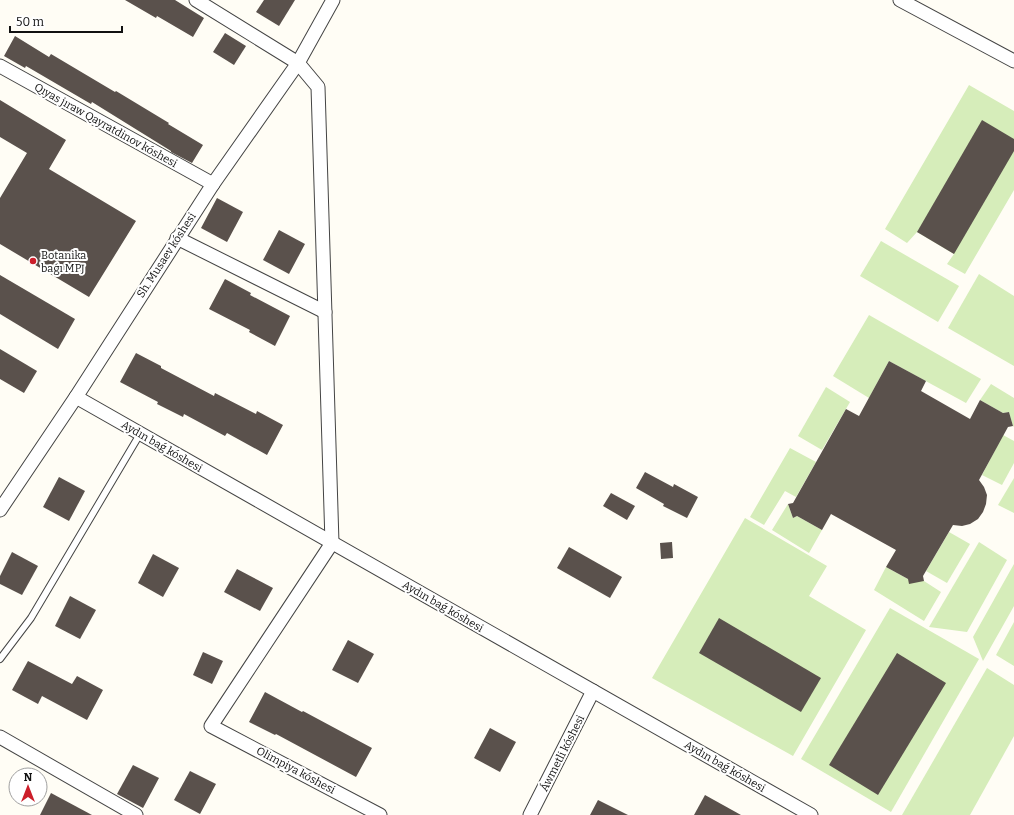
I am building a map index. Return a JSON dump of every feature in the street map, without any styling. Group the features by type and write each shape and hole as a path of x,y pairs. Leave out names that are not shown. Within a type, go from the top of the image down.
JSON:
{"street":[{"path":"196,0 298,63 318,87 332,543"},
{"name":"Sh. Musaev kóshesi","path":"0,510 76,397 213,184 298,63 333,0"},
{"path":"900,0 1014,61"},
{"name":"Qıyas jıraw Qayratdinov kóshesi","path":"0,66 213,184"},
{"path":"177,238 325,312"},
{"name":"Aydın baǵ kóshesi","path":"76,397 811,815"},
{"name":"Olimpiya kóshesi","path":"332,543 211,726 380,815"},
{"name":"Áwmetli kóshesi","path":"530,815 593,691"},
{"path":"0,737 136,815"}],"lane":[{"path":"0,659 31,618 140,434"}],"green space":[{"path":"969,85 1014,111 1014,190 965,274 947,264 954,254 917,232 907,243 885,229"},
{"path":"881,241 959,286 938,322 860,276"},
{"path":"979,274 1014,296 1014,366 948,328"},
{"path":"869,315 981,379 966,403 889,361 869,398 833,376"},
{"path":"991,384 1014,398 1014,427 1009,412 1003,413 980,400"},
{"path":"826,387 850,402 822,450 798,436"},
{"path":"1003,435 1014,441 1014,463 1002,485 982,475"},
{"path":"790,448 816,462 796,497 785,491 764,525 750,517"},
{"path":"1014,478 1014,513 998,505"},
{"path":"788,504 793,518 797,516 822,530 809,553 772,530"},
{"path":"745,518 827,566 809,596 866,630 793,756 652,678"},
{"path":"949,532 970,544 947,583 926,571"},
{"path":"979,542 1007,560 967,632 929,627"},
{"path":"1014,564 1014,606 983,661 973,637"},
{"path":"886,567 908,579 924,581 941,592 924,621 874,590"},
{"path":"890,608 979,659 891,812 801,759"},
{"path":"1014,622 1014,666 996,655"},
{"path":"987,668 1014,685 1014,736 970,815 902,815"}],"building":[{"path":"125,0 175,0 204,18 193,37 157,16 156,18"},
{"path":"264,0 295,0 279,26 256,12"},
{"path":"225,33 246,46 234,65 213,52"},
{"path":"15,36 49,57 51,54 115,92 116,91 203,145 192,163 171,152 92,102 91,104 26,66 25,68 4,56"},
{"path":"0,100 66,140 49,169 136,221 89,297 0,244 0,198 27,153 0,137"},
{"path":"982,120 1014,139 1014,151 954,254 917,232"},
{"path":"217,198 243,212 227,242 201,228"},
{"path":"279,230 305,244 289,274 263,260"},
{"path":"0,275 75,319 58,349 0,314"},
{"path":"225,279 251,293 250,295 290,316 275,346 249,332 250,330 209,309"},
{"path":"0,349 37,371 24,393 0,379"},
{"path":"136,353 214,396 215,393 256,414 257,411 283,425 267,455 227,433 225,436 184,414 183,417 157,404 158,402 120,382"},
{"path":"889,361 926,381 921,391 970,419 980,400 1003,413 1009,412 1013,426 1008,427 979,480 987,495 983,512 978,519 970,524 962,526 953,525 923,576 924,581 909,584 908,579 886,567 896,550 831,514 822,530 797,516 793,518 788,504 793,503 846,409 859,416"},
{"path":"645,472 673,487 674,484 698,497 687,518 663,506 664,504 636,488"},
{"path":"59,477 85,491 69,521 43,507"},
{"path":"611,493 635,506 627,520 603,506"},
{"path":"672,542 673,558 661,559 660,543"},
{"path":"569,547 622,577 610,598 557,568"},
{"path":"12,552 38,566 22,595 0,584 0,576"},
{"path":"153,554 179,568 163,597 138,583"},
{"path":"237,569 273,588 260,611 224,592"},
{"path":"70,596 96,610 80,639 55,626"},
{"path":"719,618 821,678 801,712 699,653"},
{"path":"348,640 374,654 358,683 332,670"},
{"path":"203,652 223,661 212,684 193,675"},
{"path":"897,653 946,683 878,795 829,765"},
{"path":"28,661 72,684 77,676 103,690 87,720 42,696 38,704 12,690"},
{"path":"265,692 372,748 356,777 276,734 275,735 249,722"},
{"path":"490,728 516,742 500,772 474,758"},
{"path":"133,765 159,778 143,808 117,794"},
{"path":"190,771 216,784 200,814 174,800"},
{"path":"51,793 92,815 40,815 44,807 48,807 48,799"},
{"path":"705,795 741,815 694,815"},
{"path":"598,800 628,815 590,815"}],"place":[{"name":"Botanika baǵı MPJ","path":"33,261"}]}
